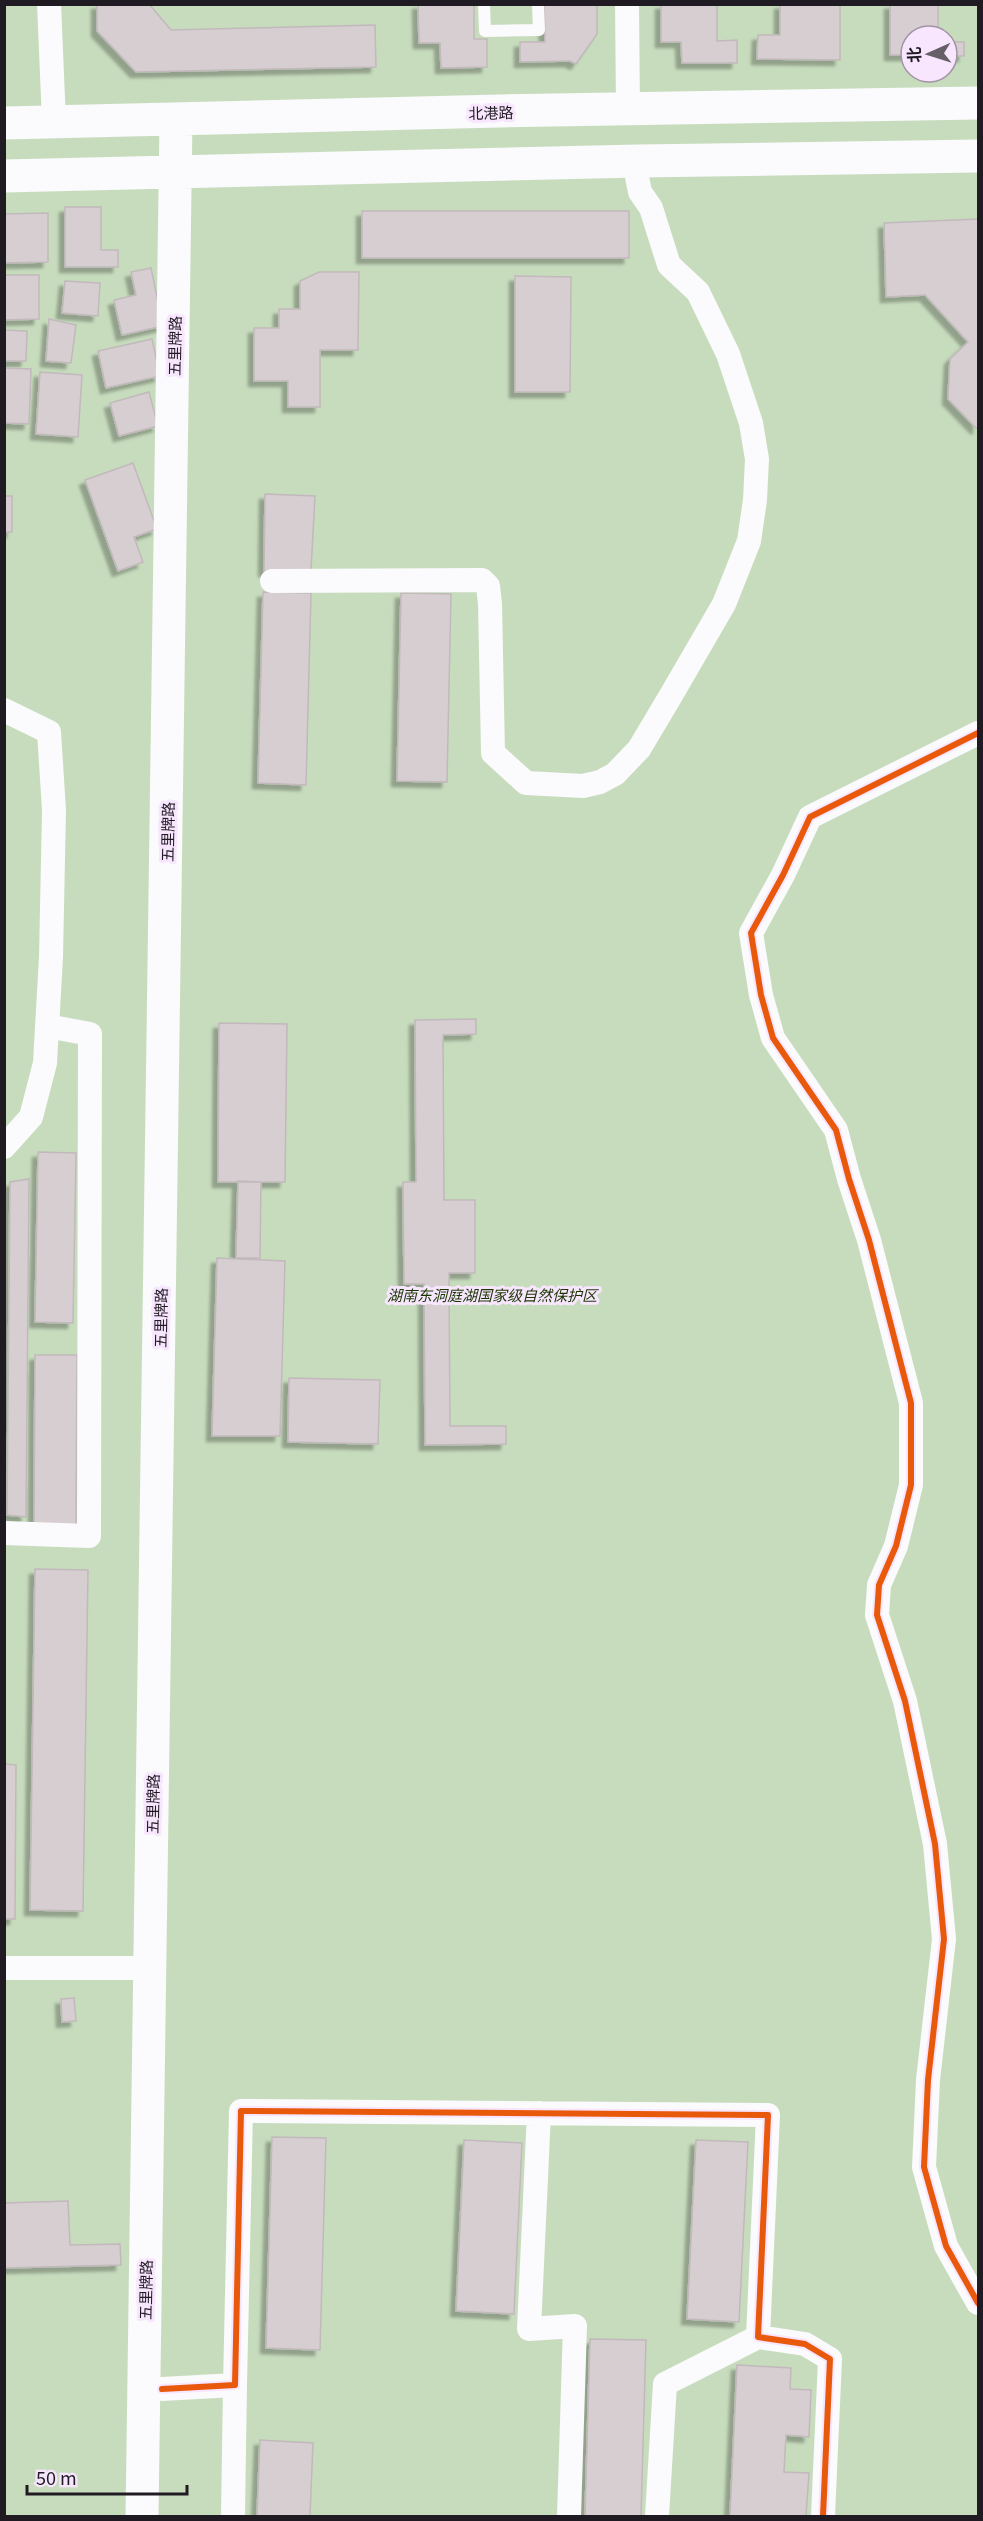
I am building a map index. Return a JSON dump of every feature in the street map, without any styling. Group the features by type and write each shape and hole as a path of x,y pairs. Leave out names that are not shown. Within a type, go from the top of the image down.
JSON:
{"main road":[{"name":"北港路","path":"4,123 978,103"},
{"name":"五里牌路","path":"160,2517 185,120"},
{"path":"4,176 638,161 978,156"},
{"name":"五里牌路","path":"142,2517 150,1968 185,172"}],"street":[{"path":"49,4 54,122"},
{"path":"627,4 628,109"},
{"path":"272,581 482,580 488,586 490,604 493,753 526,783 582,786 600,782 615,774 639,749 724,604 749,541 755,500 757,459 751,423 728,354 698,292 669,265 651,208 640,192 638,161"},
{"path":"4,710 49,732 54,810 45,1063 31,1117 4,1147"},
{"path":"978,733 810,817 783,875 751,933 761,995 773,1038 836,1130 869,1240 911,1403 911,1485 896,1546 879,1585 877,1615 904,1701 933,1833 944,1939 928,2080 924,2168 946,2246 978,2303"},
{"path":"4,1533 89,1536 90,1034 46,1026"},
{"path":"4,1968 150,1968"},
{"path":"233,2517 241,2111 768,2115 758,2337"},
{"path":"539,2113 529,2329 575,2326 569,2517"},
{"path":"657,2517 665,2384 758,2337 805,2344 830,2359 823,2517"},
{"path":"162,2389 235,2385"}],"lane":[{"path":"484,4 485,31 539,30 538,4"}],"green space":[{"name":"湖南东洞庭湖国家级自然保护区","path":"5,5 978,5 978,2516 5,2516"}],"building":[{"path":"97,4 149,4 171,30 375,25 376,67 136,72 97,31"},
{"path":"418,4 474,4 474,39 487,39 487,67 441,68 440,43 419,43"},
{"path":"544,4 597,4 597,34 576,64 570,61 520,62 520,42 545,42"},
{"path":"661,4 717,4 717,41 737,40 737,63 682,63 681,42 661,42"},
{"path":"780,4 840,4 840,60 757,59 758,35 780,35"},
{"path":"890,4 938,4 938,24 899,24 899,55 890,55"},
{"path":"959,42 964,42 964,56 959,56"},
{"path":"65,207 101,207 101,250 118,250 118,267 65,267"},
{"path":"362,211 629,211 629,258 362,258"},
{"path":"48,213 48,262 4,263 4,214"},
{"path":"978,219 978,428 976,428 948,399 950,359 968,342 925,295 886,297 884,223"},
{"path":"151,268 163,326 122,335 114,300 136,295 131,272"},
{"path":"319,272 359,272 358,350 320,350 320,407 288,407 288,381 254,381 254,328 279,328 279,309 300,309 300,281"},
{"path":"4,275 39,275 39,319 4,320"},
{"path":"515,276 571,277 570,392 515,392"},
{"path":"65,281 100,283 98,316 62,313"},
{"path":"49,319 76,325 71,363 46,361"},
{"path":"4,330 27,331 26,361 4,361"},
{"path":"152,339 160,376 106,388 98,351"},
{"path":"4,368 31,369 29,424 4,423"},
{"path":"40,372 82,375 78,437 36,434"},
{"path":"149,392 158,426 119,436 110,403"},
{"path":"133,463 157,529 134,537 143,562 118,571 85,480"},
{"path":"265,494 315,496 311,570 264,571"},
{"path":"4,496 12,496 12,532 4,532"},
{"path":"263,592 311,593 306,785 258,783"},
{"path":"401,593 451,594 447,782 397,781"},
{"path":"476,1019 476,1034 443,1035 444,1200 475,1200 475,1273 449,1273 450,1426 506,1426 506,1444 425,1445 424,1284 404,1284 403,1182 416,1182 415,1020"},
{"path":"219,1023 287,1024 285,1182 218,1182"},
{"path":"38,1152 76,1153 73,1323 35,1322"},
{"path":"29,1179 26,1517 7,1515 10,1182"},
{"path":"238,1181 261,1182 260,1258 236,1258"},
{"path":"217,1258 285,1261 280,1436 212,1436"},
{"path":"35,1355 77,1355 76,1525 34,1525"},
{"path":"289,1378 380,1380 378,1444 288,1442"},
{"path":"35,1569 88,1570 83,1911 30,1910"},
{"path":"4,1764 16,1765 15,1919 4,1919"},
{"path":"74,1998 76,2021 62,2022 61,1999"},
{"path":"272,2137 326,2138 320,2350 266,2348"},
{"path":"464,2140 522,2143 514,2314 456,2311"},
{"path":"696,2140 748,2142 739,2322 687,2319"},
{"path":"68,2201 70,2245 120,2244 121,2265 4,2268 4,2203"},
{"path":"590,2339 646,2340 641,2516 585,2516"},
{"path":"737,2365 791,2368 790,2389 811,2390 809,2437 786,2435 784,2472 809,2473 806,2516 730,2516"},
{"path":"260,2440 313,2443 310,2516 257,2516"}],"cycle path":[{"path":"978,733 810,817 783,875 751,933 761,995 773,1038 836,1130 869,1240 911,1403 911,1485 896,1546 879,1585 877,1615 905,1701 935,1844 944,1939 928,2080 924,2167 946,2246 978,2303"},
{"path":"162,2389 235,2385 241,2111 768,2115 758,2337 805,2344 830,2359 823,2516"}]}
